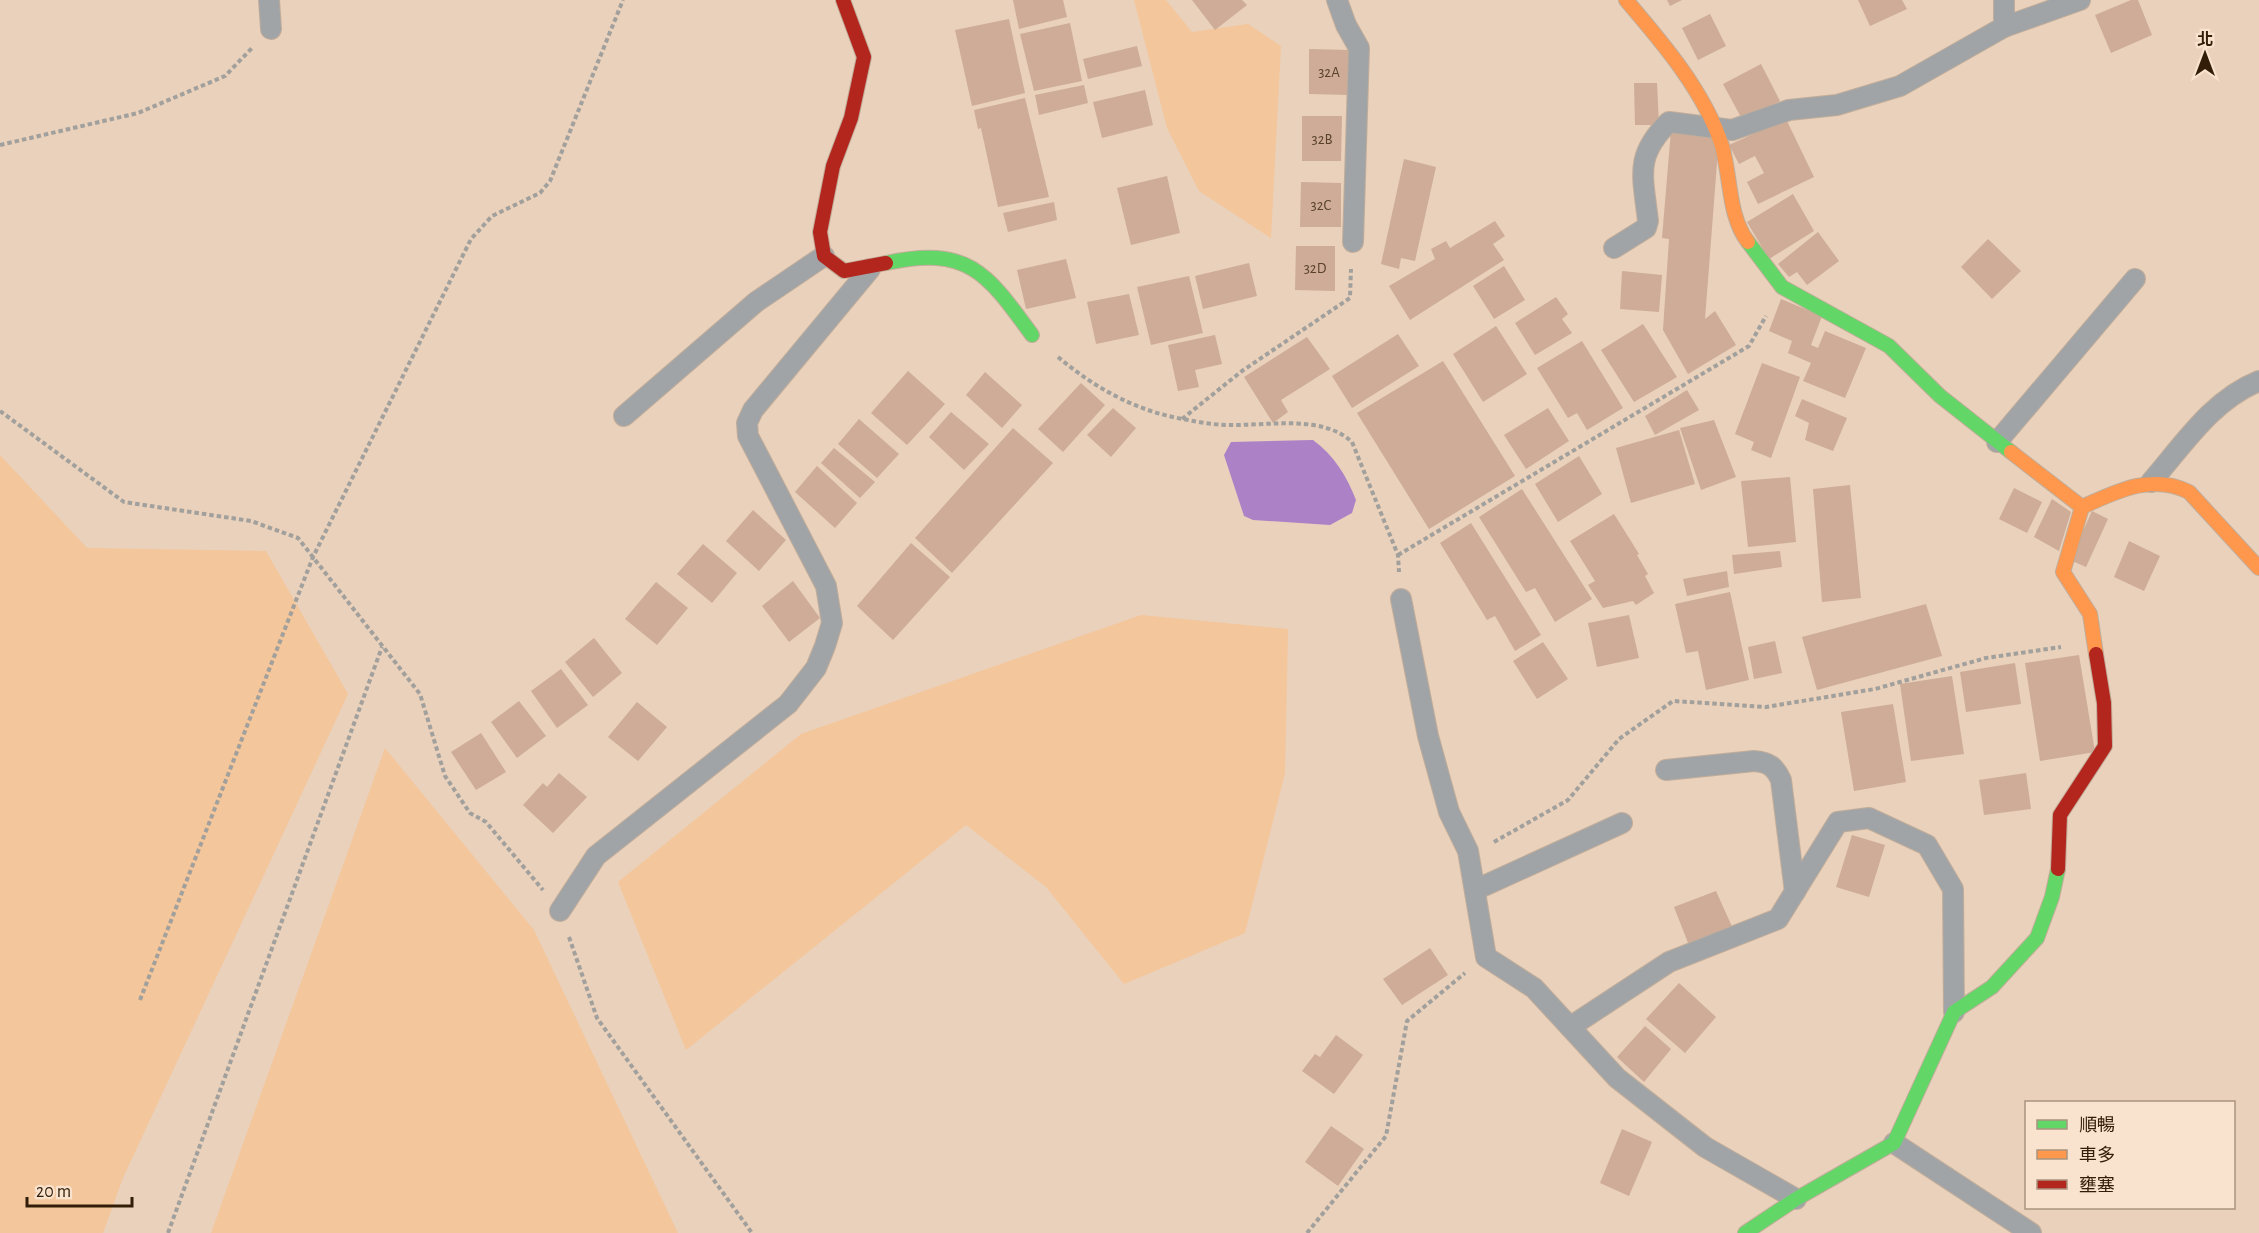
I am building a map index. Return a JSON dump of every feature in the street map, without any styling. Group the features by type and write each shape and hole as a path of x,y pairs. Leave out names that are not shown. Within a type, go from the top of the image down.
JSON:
{"street":[{"path":"843,0 864,57 851,118 831,177 820,232 824,256 844,271 915,258 958,259 995,283 1032,335"},
{"path":"1626,0 1674,57 1715,128 1722,147 1739,230 1782,286 1889,346 1940,396 2082,507"},
{"path":"1745,1233 1796,1199 1894,1143 1954,1012 1992,987 2037,938 2052,897 2060,858 2060,815 2105,746 2104,703 2090,614 2062,572 2082,507 2111,494 2151,482 2178,485 2189,492 2259,568"}],"lane":[{"path":"269,0 271,29"},
{"path":"1337,0 1346,25 1359,48 1353,242"},
{"path":"2004,0 2004,27"},
{"path":"1614,248 1646,228 1648,221 1642,174 1644,158 1657,134 1669,122 1732,129 1789,110 1837,105 1900,87 2004,27 2080,0"},
{"path":"624,416 756,302 824,256"},
{"path":"560,911 596,856 788,704 816,668 832,623 826,585 748,436 747,423 753,410 870,268"},
{"path":"1997,442 2135,279"},
{"path":"2151,482 2218,404 2240,389 2259,381"},
{"path":"1401,599 1428,736 1449,812 1468,851 1486,957 1534,988 1617,1078 1705,1147 1796,1199"},
{"path":"1666,770 1754,761 1766,762 1776,769 1781,780 1795,892"},
{"path":"1570,1027 1669,962 1778,919 1838,822 1869,818 1927,846 1953,888 1954,1012"},
{"path":"1475,890 1622,823"},
{"path":"1894,1143 2031,1233"}],"path":[{"path":"140,1000 313,557 471,239 492,216 540,193 550,181 623,0"},
{"path":"0,145 138,113 225,76 271,29"},
{"path":"1182,419 1242,371 1350,298 1353,242"},
{"path":"1398,555 1749,346 1782,286"},
{"path":"1032,335 1083,378 1141,409 1182,419 1226,425 1296,424 1328,428 1343,434 1352,442 1398,555 1401,599"},
{"path":"0,411 124,502 250,521 298,538 420,694 445,776 470,813 486,822 560,911 597,1018 752,1233"},
{"path":"1468,851 1485,847 1568,800 1618,739 1673,701 1766,707 1875,689 1986,658 2094,642"},
{"path":"168,1233 382,646"},
{"path":"1307,1233 1386,1136 1407,1021 1486,957"}],"shaded area":[{"path":"1134,0 1166,0 1192,32 1248,24 1281,46 1271,238 1199,191 1167,128"},
{"path":"1313,440 1339,467 1348,483 1356,500 1352,513 1330,525 1253,520 1244,516 1224,455 1231,442"},
{"path":"0,455 87,548 266,551 348,694 123,1178 103,1233 0,1233"},
{"path":"1141,615 1288,629 1285,773 1245,933 1124,984 1046,887 966,825 686,1050 618,882 801,734"},
{"path":"385,748 534,930 678,1233 211,1233"}],"building":[{"path":"1013,0 1063,0 1067,17 1019,29"},
{"path":"1192,0 1242,0 1247,5 1215,30"},
{"path":"1667,0 1682,0 1670,6"},
{"path":"1858,0 1902,0 1907,9 1870,26"},
{"path":"2131,0 2138,0 2152,35 2111,53 2095,15"},
{"path":"1710,14 1726,46 1698,60 1682,28"},
{"path":"1009,19 1025,93 972,106 955,30"},
{"path":"1070,23 1082,81 1034,91 1020,34"},
{"path":"1137,46 1142,66 1088,79 1083,59"},
{"path":"1309,49 1349,50 1348,95 1309,94"},
{"path":"1761,64 1780,101 1743,121 1723,84"},
{"path":"1634,83 1657,83 1659,125 1635,125"},
{"path":"1084,85 1088,103 1039,115 1035,95"},
{"path":"1145,90 1153,125 1102,138 1093,102"},
{"path":"1025,98 1049,197 998,207 981,128 978,129 974,110"},
{"path":"1302,116 1342,116 1341,161 1302,161"},
{"path":"1786,119 1814,177 1758,204 1747,182 1764,173 1755,156 1739,164 1729,145"},
{"path":"1671,130 1708,133 1718,150 1705,319 1715,311 1736,345 1688,374 1663,330 1669,239 1662,238"},
{"path":"1404,159 1436,167 1415,261 1401,258 1399,269 1381,264"},
{"path":"1167,176 1180,233 1131,245 1117,188"},
{"path":"1301,182 1341,183 1341,227 1300,227"},
{"path":"1793,194 1814,231 1769,259 1747,222"},
{"path":"1054,202 1057,220 1008,232 1003,213"},
{"path":"1495,221 1505,236 1493,244 1504,260 1410,320 1389,286 1435,259 1431,249 1446,241 1450,248"},
{"path":"1818,232 1839,261 1807,285 1797,272 1789,277 1778,264"},
{"path":"1988,239 2021,271 1992,299 1961,267"},
{"path":"1296,246 1335,246 1335,291 1295,290"},
{"path":"1066,259 1076,298 1026,309 1017,270"},
{"path":"1249,263 1257,296 1203,309 1195,276"},
{"path":"1504,266 1525,300 1494,319 1473,286"},
{"path":"1622,271 1662,275 1659,312 1620,309"},
{"path":"1189,276 1203,333 1151,345 1137,287"},
{"path":"1129,294 1139,335 1096,344 1087,302"},
{"path":"1556,297 1568,314 1562,319 1572,333 1535,355 1515,323"},
{"path":"1781,299 1822,316 1811,345 1818,348 1825,331 1866,348 1845,398 1803,381 1811,363 1788,353 1792,341 1769,331"},
{"path":"1643,324 1677,377 1634,402 1601,350"},
{"path":"1496,326 1527,374 1483,402 1453,354"},
{"path":"1398,334 1419,366 1352,408 1332,376"},
{"path":"1215,335 1222,364 1195,370 1199,387 1178,391 1168,345"},
{"path":"1307,337 1330,369 1281,400 1288,412 1273,423 1244,377"},
{"path":"1582,341 1623,408 1587,430 1577,413 1568,418 1537,368"},
{"path":"1443,361 1515,476 1429,529 1357,413"},
{"path":"1762,363 1800,377 1771,458 1751,450 1754,442 1735,434"},
{"path":"908,371 945,404 907,445 871,413"},
{"path":"985,372 1022,405 1002,428 966,395"},
{"path":"1081,383 1105,405 1063,452 1038,429"},
{"path":"1687,390 1699,410 1655,435 1645,416"},
{"path":"1802,399 1847,418 1833,451 1805,440 1809,423 1795,416"},
{"path":"1113,408 1136,428 1111,457 1087,435"},
{"path":"1548,408 1569,441 1526,469 1504,435"},
{"path":"951,412 989,444 964,470 929,437"},
{"path":"859,419 899,454 877,478 838,444"},
{"path":"1714,420 1736,477 1701,490 1680,428"},
{"path":"1013,428 1053,463 952,573 915,538"},
{"path":"1679,430 1695,484 1631,503 1616,448"},
{"path":"834,448 875,482 860,498 821,463"},
{"path":"1579,456 1602,494 1558,522 1535,484"},
{"path":"817,466 857,503 835,528 795,492"},
{"path":"1790,477 1796,542 1748,547 1741,481"},
{"path":"1850,485 1861,598 1822,602 1813,489"},
{"path":"2014,488 2042,502 2027,533 1999,519"},
{"path":"1522,489 1592,599 1555,622 1535,588 1526,592 1479,517"},
{"path":"2052,499 2071,512 2059,551 2034,537"},
{"path":"753,510 786,540 759,571 726,541"},
{"path":"2092,511 2108,519 2086,567 2070,560"},
{"path":"1614,514 1639,554 1637,555 1648,574 1645,576 1654,593 1636,605 1633,601 1603,608 1588,585 1595,581 1570,541"},
{"path":"1471,523 1541,635 1515,651 1495,616 1487,620 1440,543"},
{"path":"2129,541 2160,556 2144,591 2114,577"},
{"path":"911,543 950,577 893,640 857,606"},
{"path":"703,544 737,573 712,603 677,574"},
{"path":"1780,551 1782,567 1734,574 1732,555"},
{"path":"1727,571 1729,587 1687,596 1683,579"},
{"path":"793,581 820,618 789,642 762,606"},
{"path":"656,582 688,608 657,645 625,619"},
{"path":"1730,592 1749,680 1706,690 1698,651 1686,653 1675,604"},
{"path":"1926,604 1942,656 1817,690 1802,637"},
{"path":"1629,615 1639,658 1597,667 1588,623"},
{"path":"594,638 622,673 593,697 565,662"},
{"path":"1775,641 1782,673 1754,679 1748,647"},
{"path":"1543,642 1568,679 1537,699 1513,661"},
{"path":"2079,655 2095,752 2040,761 2025,663"},
{"path":"2015,663 2021,704 1966,712 1960,672"},
{"path":"561,669 588,705 557,728 531,691"},
{"path":"1952,676 1964,754 1911,761 1900,684"},
{"path":"519,701 546,736 517,758 491,722"},
{"path":"637,702 667,727 638,761 608,737"},
{"path":"1893,704 1906,782 1854,791 1841,712"},
{"path":"481,733 506,772 476,790 451,752"},
{"path":"559,773 587,797 553,833 523,805 543,783 547,787"},
{"path":"2026,773 2031,809 1984,815 1979,780"},
{"path":"1852,835 1885,845 1869,897 1836,887"},
{"path":"1716,891 1734,931 1690,948 1674,907"},
{"path":"1430,948 1448,975 1402,1005 1383,979"},
{"path":"1679,983 1716,1017 1685,1053 1646,1019"},
{"path":"1645,1026 1671,1049 1644,1082 1617,1057"},
{"path":"1336,1035 1363,1055 1334,1094 1302,1071 1315,1054 1320,1057"},
{"path":"1331,1126 1364,1149 1338,1186 1305,1162"},
{"path":"1622,1129 1652,1142 1629,1196 1600,1183"}],"traffic: fast":[{"path":"1748,242 1782,287 1889,346 1940,396 2011,452"},
{"path":"886,263 914,258 937,258 973,269 988,280 1002,295 1032,335"},
{"path":"1745,1233 1796,1199 1894,1143 1954,1012 1992,987 2037,938 2052,897 2058,869"}],"traffic: slow":[{"path":"1626,0 1668,50 1705,106 1722,146 1733,208 1748,242"},
{"path":"2011,452 2082,507"},
{"path":"2096,654 2090,614 2063,572 2082,507 2135,486 2162,484 2175,487 2189,492 2259,568"}],"traffic: jam":[{"path":"843,0 864,57 851,118 833,166 820,232 824,256 844,271 886,263"},
{"path":"2058,869 2060,815 2105,746 2104,703 2096,654"}]}
